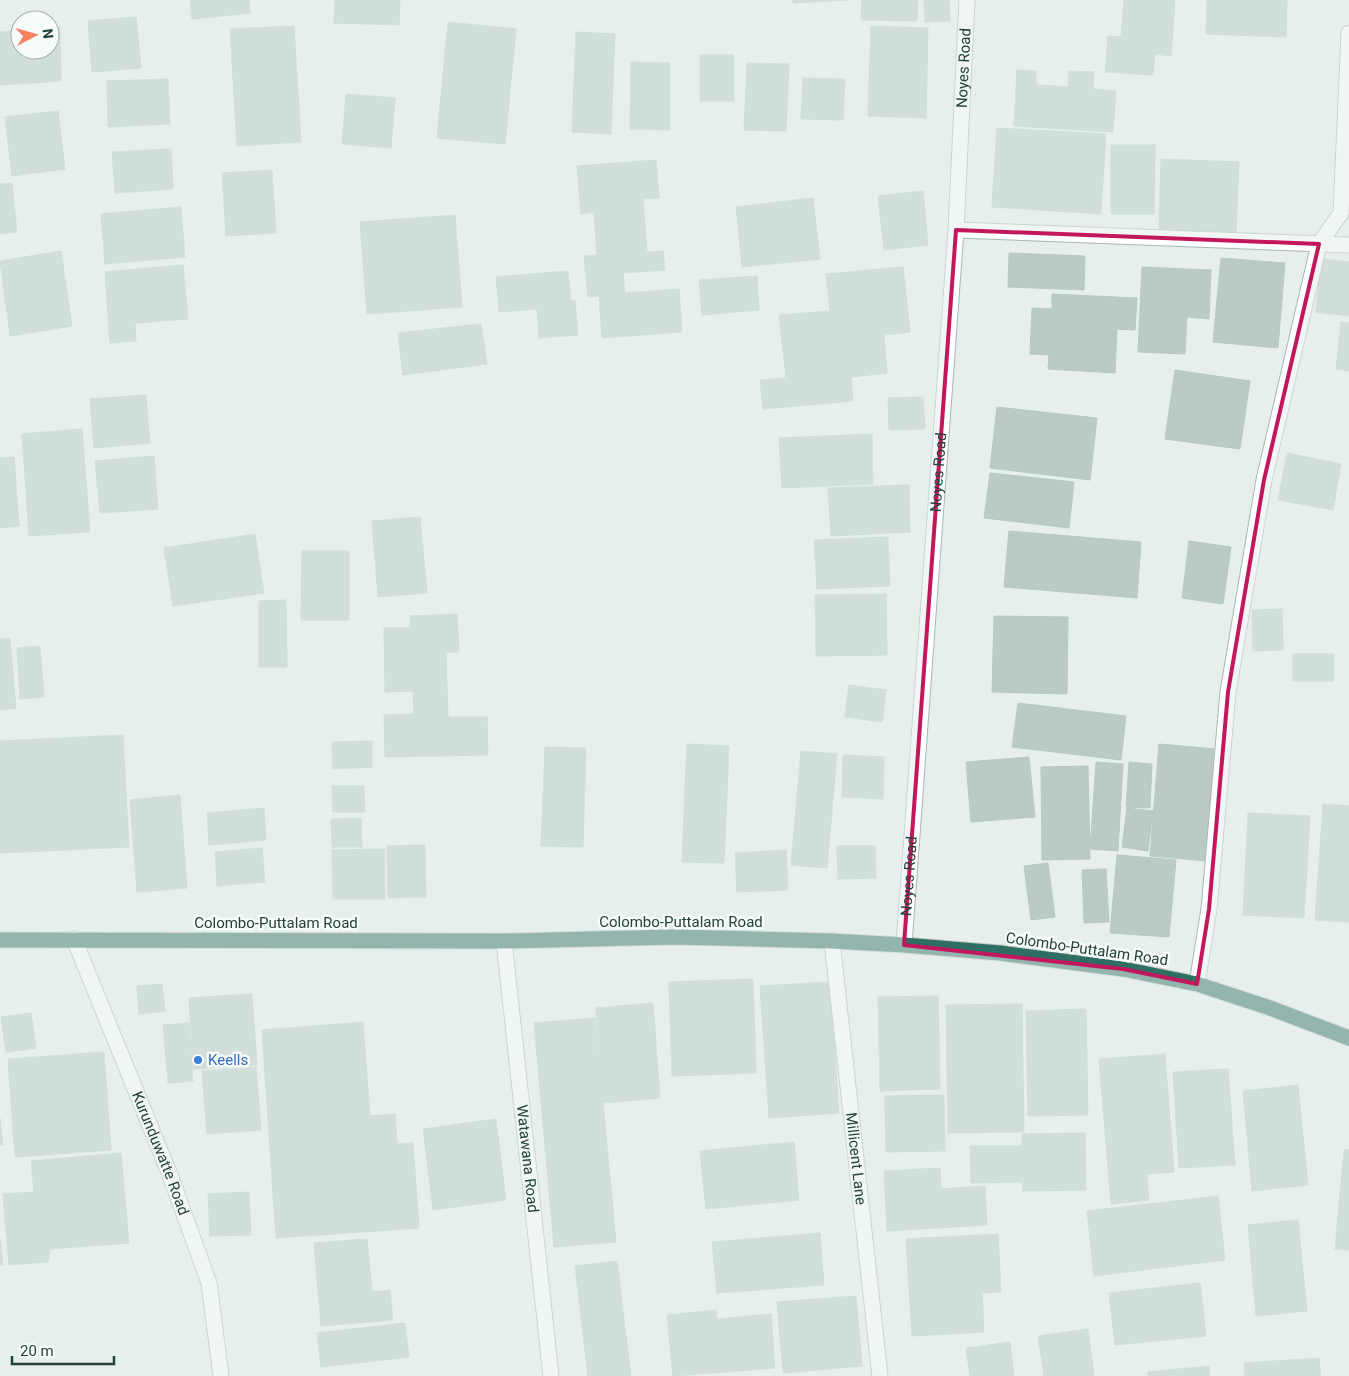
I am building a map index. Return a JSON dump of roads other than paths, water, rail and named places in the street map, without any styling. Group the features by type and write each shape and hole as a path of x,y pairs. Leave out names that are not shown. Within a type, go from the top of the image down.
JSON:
{"highway":[{"name":"Colombo-Puttalam Road","path":"0,940 504,941 675,937 904,945 1000,953 1113,968 1197,984 1270,1008 1349,1038"}],"street":[{"name":"Noyes Road","path":"904,945 956,230 967,0"},
{"path":"1197,984 1209,909 1228,692 1264,480 1320,244 1341,213 1349,33"},
{"path":"956,230 1349,245"},
{"name":"Kurunduwatte Road","path":"74,939 170,1176 208,1283 221,1376"},
{"name":"Watawana Road","path":"504,941 551,1376"},
{"name":"Millicent Lane","path":"832,941 880,1376"}],"place":[{"name":"Keells","path":"198,1060"}]}
